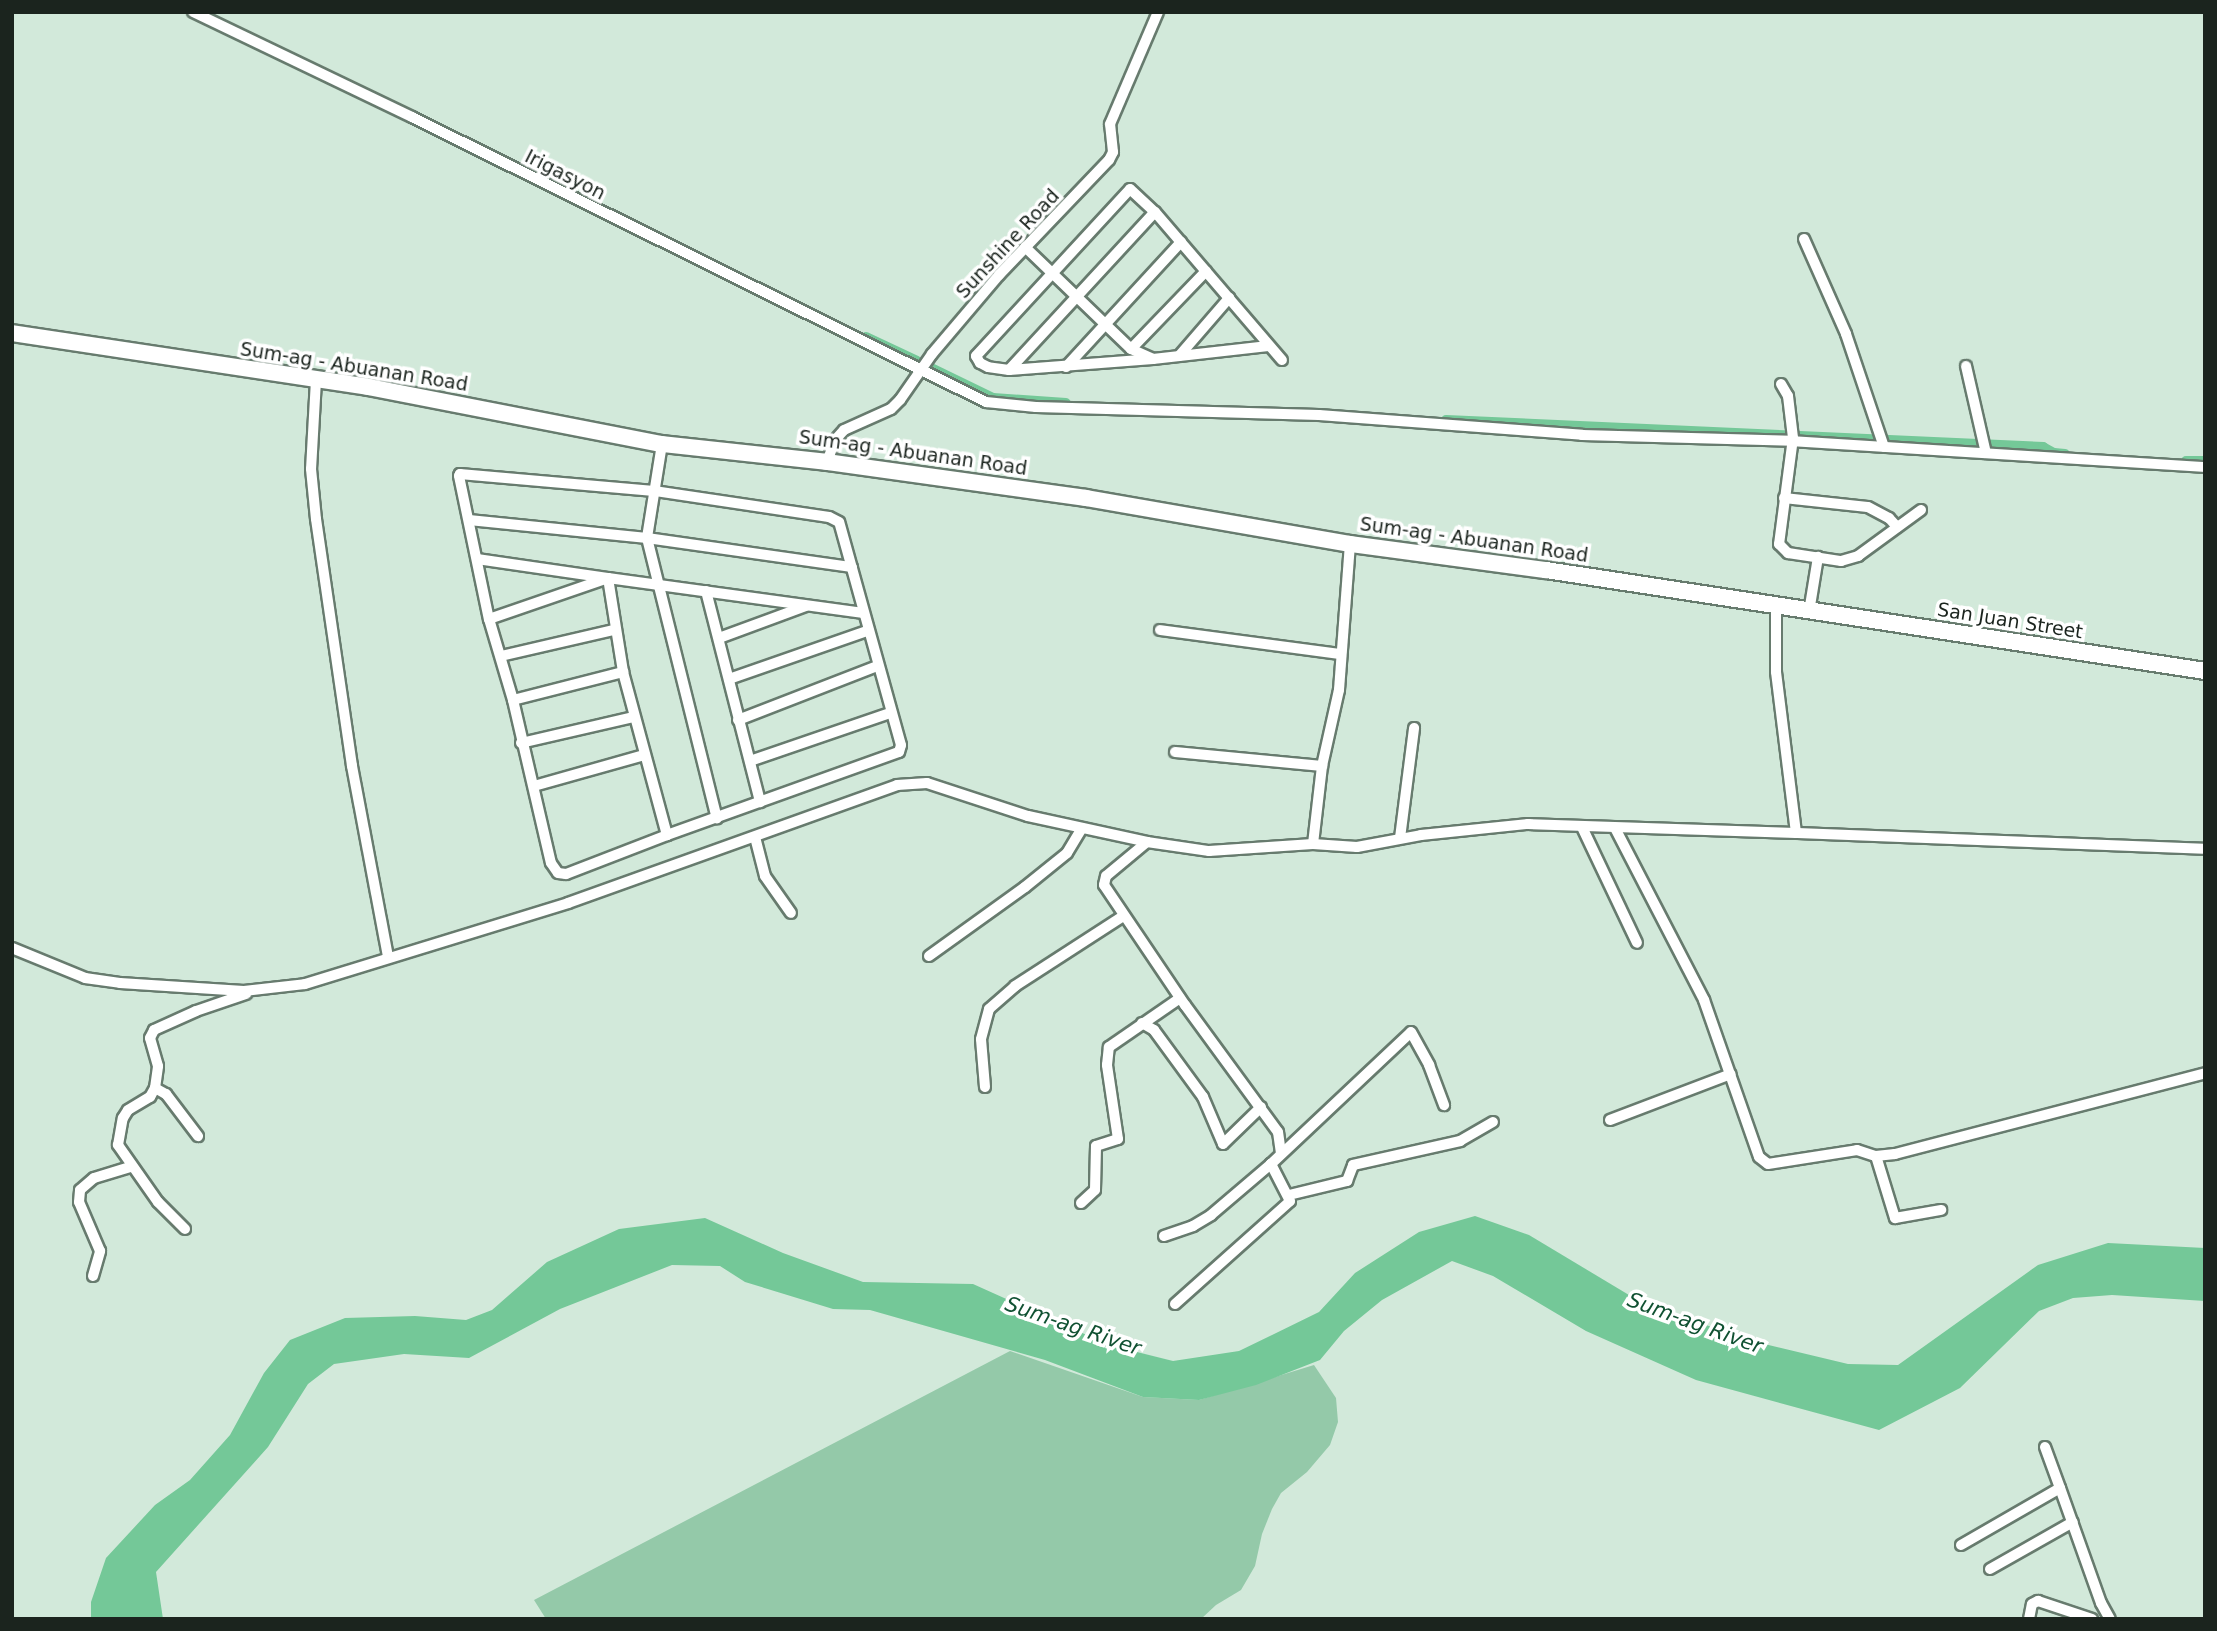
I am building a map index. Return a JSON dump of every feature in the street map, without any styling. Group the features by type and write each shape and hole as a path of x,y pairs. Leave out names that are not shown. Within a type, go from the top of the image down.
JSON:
{"main road":[{"name":"Sum-ag - Abuanan Road","path":"12,333 368,387 662,444 827,462 1086,498 1350,544 1546,570 1810,612"},
{"name":"San Juan Street","path":"1810,612 2205,671"}],"street":[{"name":"Irigasyon","path":"193,12 922,368 986,402 1036,407 1319,415 1582,435 1792,437 2205,467"},
{"name":"Sunshine Road","path":"827,462 835,440 844,430 891,410 922,368 1025,247 1109,160 1113,152 1110,124 1158,12"},
{"path":"1268,346 1153,359 1009,370 988,367 980,363 976,356 1127,190 1133,189 1282,360"},
{"path":"1009,370 1155,212"},
{"path":"1804,239 1846,334 1882,442"},
{"path":"1066,367 1181,242"},
{"path":"1025,247 1131,349 1153,359"},
{"path":"1131,349 1206,271"},
{"path":"1179,355 1229,298"},
{"path":"1966,366 1986,450"},
{"path":"316,380 311,469 316,519 352,766 388,956"},
{"path":"1781,384 1788,396 1792,437 1779,544 1795,556 1841,561 1858,556 1921,510"},
{"path":"662,444 647,538 717,818"},
{"path":"462,473 654,491 829,517 839,522 867,631 901,745 899,752 566,874 558,873 551,863 513,700 489,619 469,520 459,476 462,473"},
{"path":"1784,498 1868,507 1889,518 1897,527"},
{"path":"469,520 647,538 852,567"},
{"path":"1313,844 1322,765 1339,690 1350,544"},
{"path":"1810,612 1818,557"},
{"path":"477,559 862,613"},
{"path":"489,619 608,578"},
{"path":"608,578 614,630 623,672 667,835"},
{"path":"706,591 760,802"},
{"path":"719,638 809,605"},
{"path":"1776,607 1776,672 1796,833"},
{"path":"501,656 614,630"},
{"path":"1160,630 1340,654"},
{"path":"729,679 867,631"},
{"path":"738,720 877,666"},
{"path":"513,700 623,672"},
{"path":"750,761 890,713"},
{"path":"522,743 634,717"},
{"path":"1400,838 1414,728"},
{"path":"1175,752 1322,765"},
{"path":"534,786 644,755"},
{"path":"12,948 85,978 120,983 255,990 305,984 388,956 495,926 755,838 897,785 928,783 972,799 1082,828 1147,842 1209,851 1313,844 1357,847 1400,838 1528,824 2205,849"},
{"path":"1582,827 1637,943"},
{"path":"929,956 1020,892 1067,853 1082,828"},
{"path":"1615,828 1704,1000 1763,1161 1768,1164 1857,1150 1875,1156 1895,1154 2205,1073"},
{"path":"755,838 765,876 791,913"},
{"path":"1147,842 1104,880 1104,885 1180,998 1278,1132 1281,1153"},
{"path":"985,1087 981,1039 989,1009 1015,986 1123,916"},
{"path":"185,1229 158,1202 118,1145 123,1118 128,1110 150,1097 155,1088 158,1066 150,1038 154,1030 196,1011 255,990"},
{"path":"1081,1203 1095,1190 1096,1146 1119,1137 1107,1051 1118,1039 1180,998"},
{"path":"1142,1023 1154,1030 1203,1097 1223,1144 1261,1107"},
{"path":"1164,1236 1202,1222 1271,1164 1411,1032 1429,1065 1444,1105"},
{"path":"1611,1120 1731,1074"},
{"path":"155,1088 166,1094 198,1136"},
{"path":"1289,1195 1347,1181 1353,1165 1451,1144 1493,1122"},
{"path":"1875,1156 1895,1218 1941,1210"},
{"path":"1175,1304 1290,1201 1271,1164"},
{"path":"93,1276 100,1251 79,1202 80,1190 100,1175 131,1167"},
{"path":"2045,1447 2101,1603 2110,1619"},
{"path":"1961,1545 2060,1488"},
{"path":"1990,1569 2073,1522"},
{"path":"2029,1619 2032,1604 2038,1601 2092,1619"}],"shaded area":[{"path":"1010,1351 1143,1397 1199,1400 1314,1365 1336,1398 1338,1422 1330,1445 1307,1472 1281,1493 1262,1534 1255,1566 1241,1590 1216,1605 1201,1619 546,1619 534,1600"}],"water":[{"name":"Sum-ag River","path":"1475,1216 1529,1235 1644,1304 1756,1342 1848,1364 1898,1365 2038,1265 2108,1243 2205,1248 2205,1301 2112,1295 2073,1298 2039,1311 1960,1388 1879,1430 1696,1380 1586,1331 1493,1276 1452,1261 1382,1300 1344,1331 1320,1360 1256,1385 1199,1400 1143,1397 1045,1360 870,1310 833,1309 745,1282 720,1266 672,1265 560,1309 469,1358 404,1354 334,1364 308,1384 268,1447 156,1572 163,1619 91,1619 91,1602 106,1558 155,1505 190,1480 230,1435 264,1373 290,1340 345,1318 415,1316 466,1320 492,1310 547,1262 619,1229 705,1218 783,1253 863,1282 973,1284 1109,1345 1173,1361 1239,1351 1319,1312 1355,1273 1419,1232"}],"waterway":[{"path":"866,337 917,361"},
{"path":"929,367 993,398 1066,403"},
{"path":"1446,420 2043,447 2054,453 2065,454"},
{"path":"2186,461 2205,461"}]}
